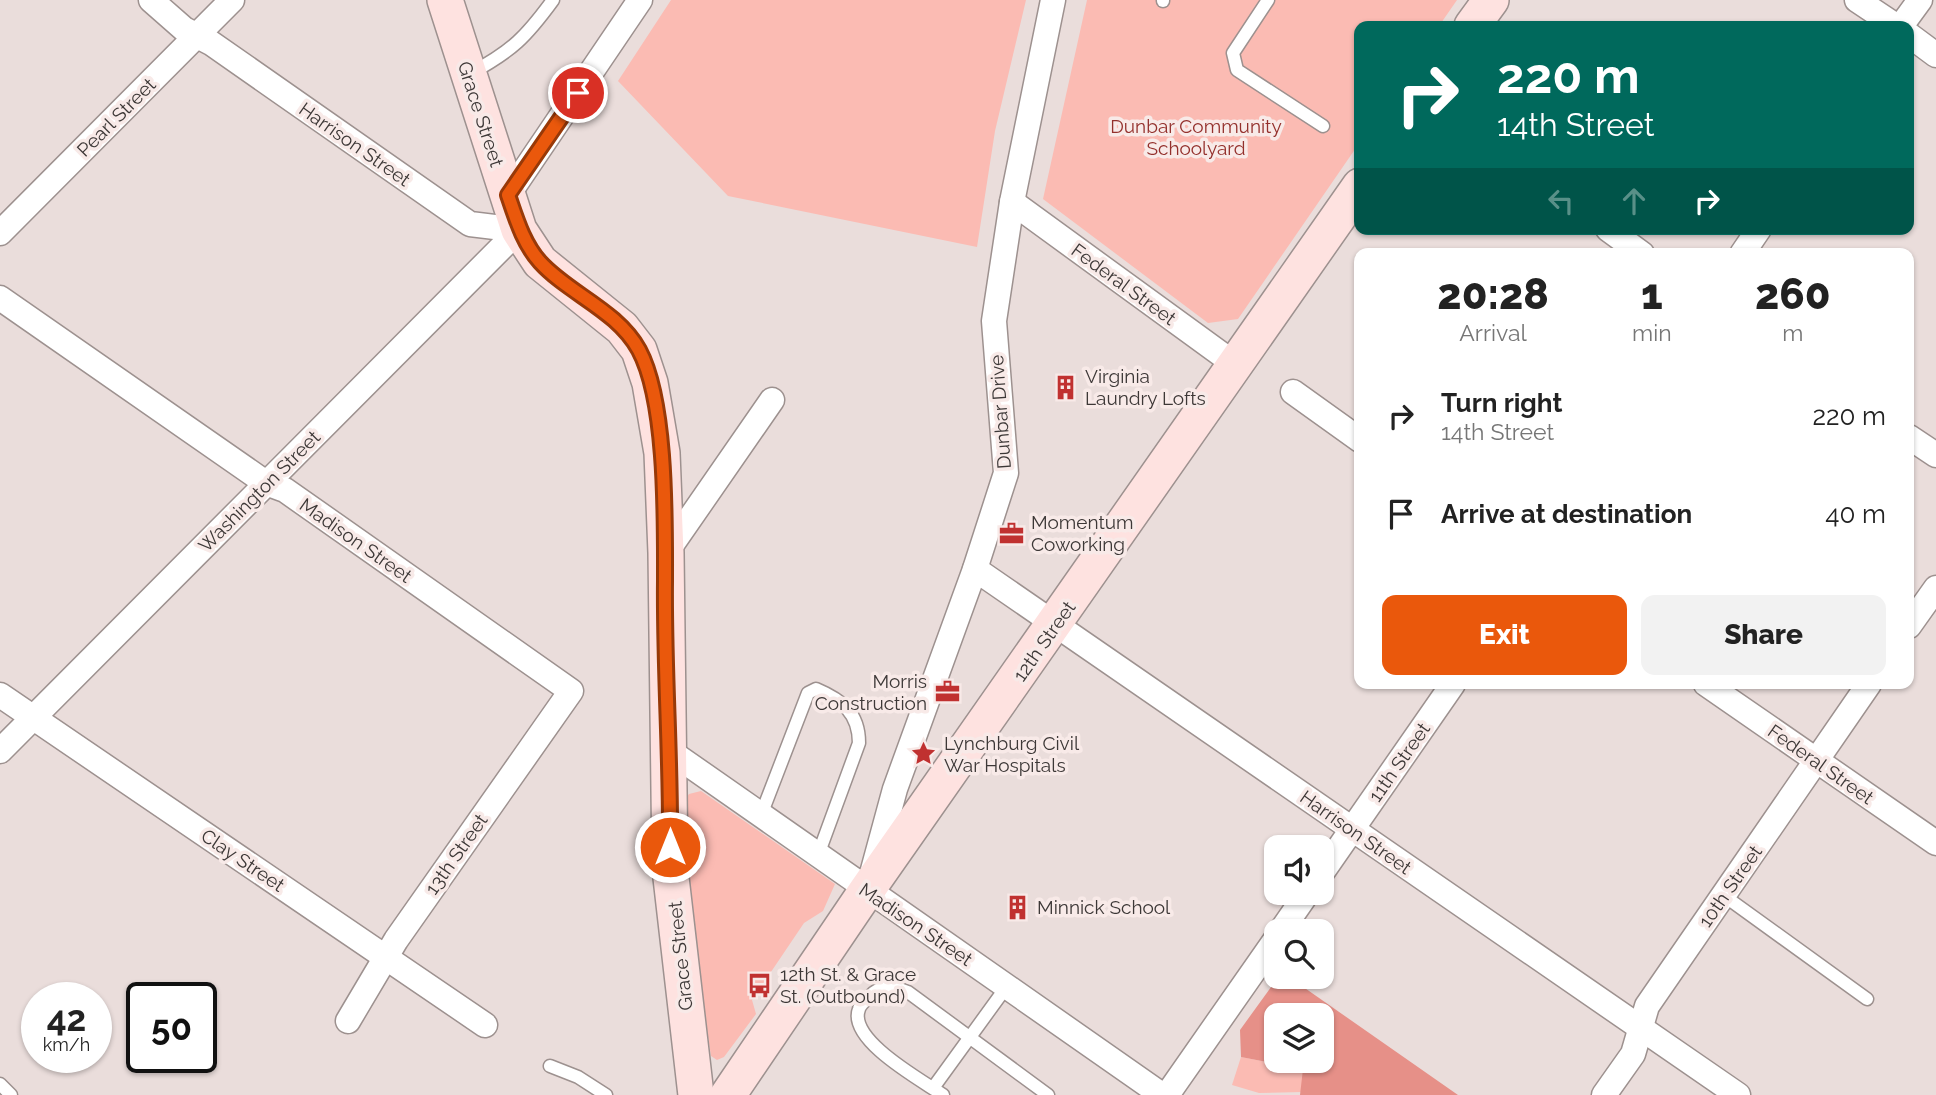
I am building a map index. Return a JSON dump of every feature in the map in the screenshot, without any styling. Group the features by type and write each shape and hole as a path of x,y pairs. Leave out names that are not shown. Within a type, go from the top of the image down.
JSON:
{"main road":[{"name":"Grace Street","path":"445,0 519,230 540,262 622,328 639,350 650,383 662,453 671,752 670,869 696,1095"},
{"path":"1476,21 1491,0"},
{"name":"12th Street","path":"728,1095 867,890 1354,195"}],"street":[{"name":"Harrison Street","path":"151,0 197,36 470,224 519,230"},
{"name":"Pearl Street","path":"0,233 232,0"},
{"path":"508,195 640,0"},
{"name":"Dunbar Drive","path":"867,890 895,789 975,569 1006,473 994,321 1012,202 1053,0"},
{"path":"1857,0 1890,21"},
{"path":"1902,21 1920,0"},
{"path":"1914,40 1936,55"},
{"name":"Federal Street","path":"1012,202 1236,365"},
{"name":"Washington Street","path":"0,751 519,230"},
{"path":"1616,235 1634,248"},
{"name":"Madison Street","path":"0,298 266,484 285,490 571,691"},
{"path":"1293,392 1354,436"},
{"path":"666,553 772,400"},
{"path":"1914,440 1936,455"},
{"name":"Harrison Street","path":"975,569 1738,1095"},
{"path":"1914,619 1936,588"},
{"name":"11th Street","path":"1334,856 1450,689"},
{"name":"Federal Street","path":"1713,689 1936,843"},
{"name":"10th Street","path":"1604,1095 1633,1054 1647,1006 1866,689"},
{"name":"13th Street","path":"348,1021 388,959 396,940 571,691"},
{"name":"Clay Street","path":"0,695 485,1025"},
{"name":"Madison Street","path":"671,752 1165,1095"},
{"path":"1165,1095 1264,956"}],"lane":[{"path":"468,75 506,53 526,36 553,0"},
{"path":"1268,0 1233,53 1237,70 1323,126"},
{"path":"761,816 808,693 816,689 828,694 850,711 859,725 859,743 818,855"},
{"path":"1723,895 1867,999"},
{"path":"1007,986 970,1038 938,1091 864,1037 858,1022 859,1009 877,989 889,985 908,992 970,1038 1048,1095"},
{"path":"550,1066 578,1077 606,1095"},
{"path":"0,1084 11,1095"}],"green space":[{"path":"671,0 1026,0 995,131 977,247 728,196 618,81"},
{"name":"Dunbar Community Schoolyard","path":"1087,0 1457,0 1442,21 1354,21 1354,151 1238,319 1208,323 1043,199"},
{"path":"701,791 835,884 823,911 804,923 752,1000 756,1014 724,1057 717,1060 711,1056 690,918 681,805 689,794"},
{"path":"1241,1057 1264,1061 1264,1073 1303,1073 1303,1092 1259,1093 1232,1085"}],"shaded area":[{"path":"1270,989 1306,989 1326,1003 1264,1003 1264,1061 1241,1057 1240,1030"},
{"path":"1334,1008 1458,1095 1300,1095 1303,1073 1334,1073"}],"place":[{"name":"Virginia Laundry Lofts","path":"1065,387"},
{"name":"Momentum Coworking","path":"1011,533"},
{"name":"Morris Construction","path":"947,692"},
{"name":"Lynchburg Civil War Hospitals","path":"924,754"},
{"name":"Minnick School","path":"1017,907"},
{"name":"12th St. & Grace St. (Outbound)","path":"760,985"}],"route":[{"path":"578,93 508,195 519,230 540,262 622,328 639,350 650,383 662,453 671,752 670,847"}]}
